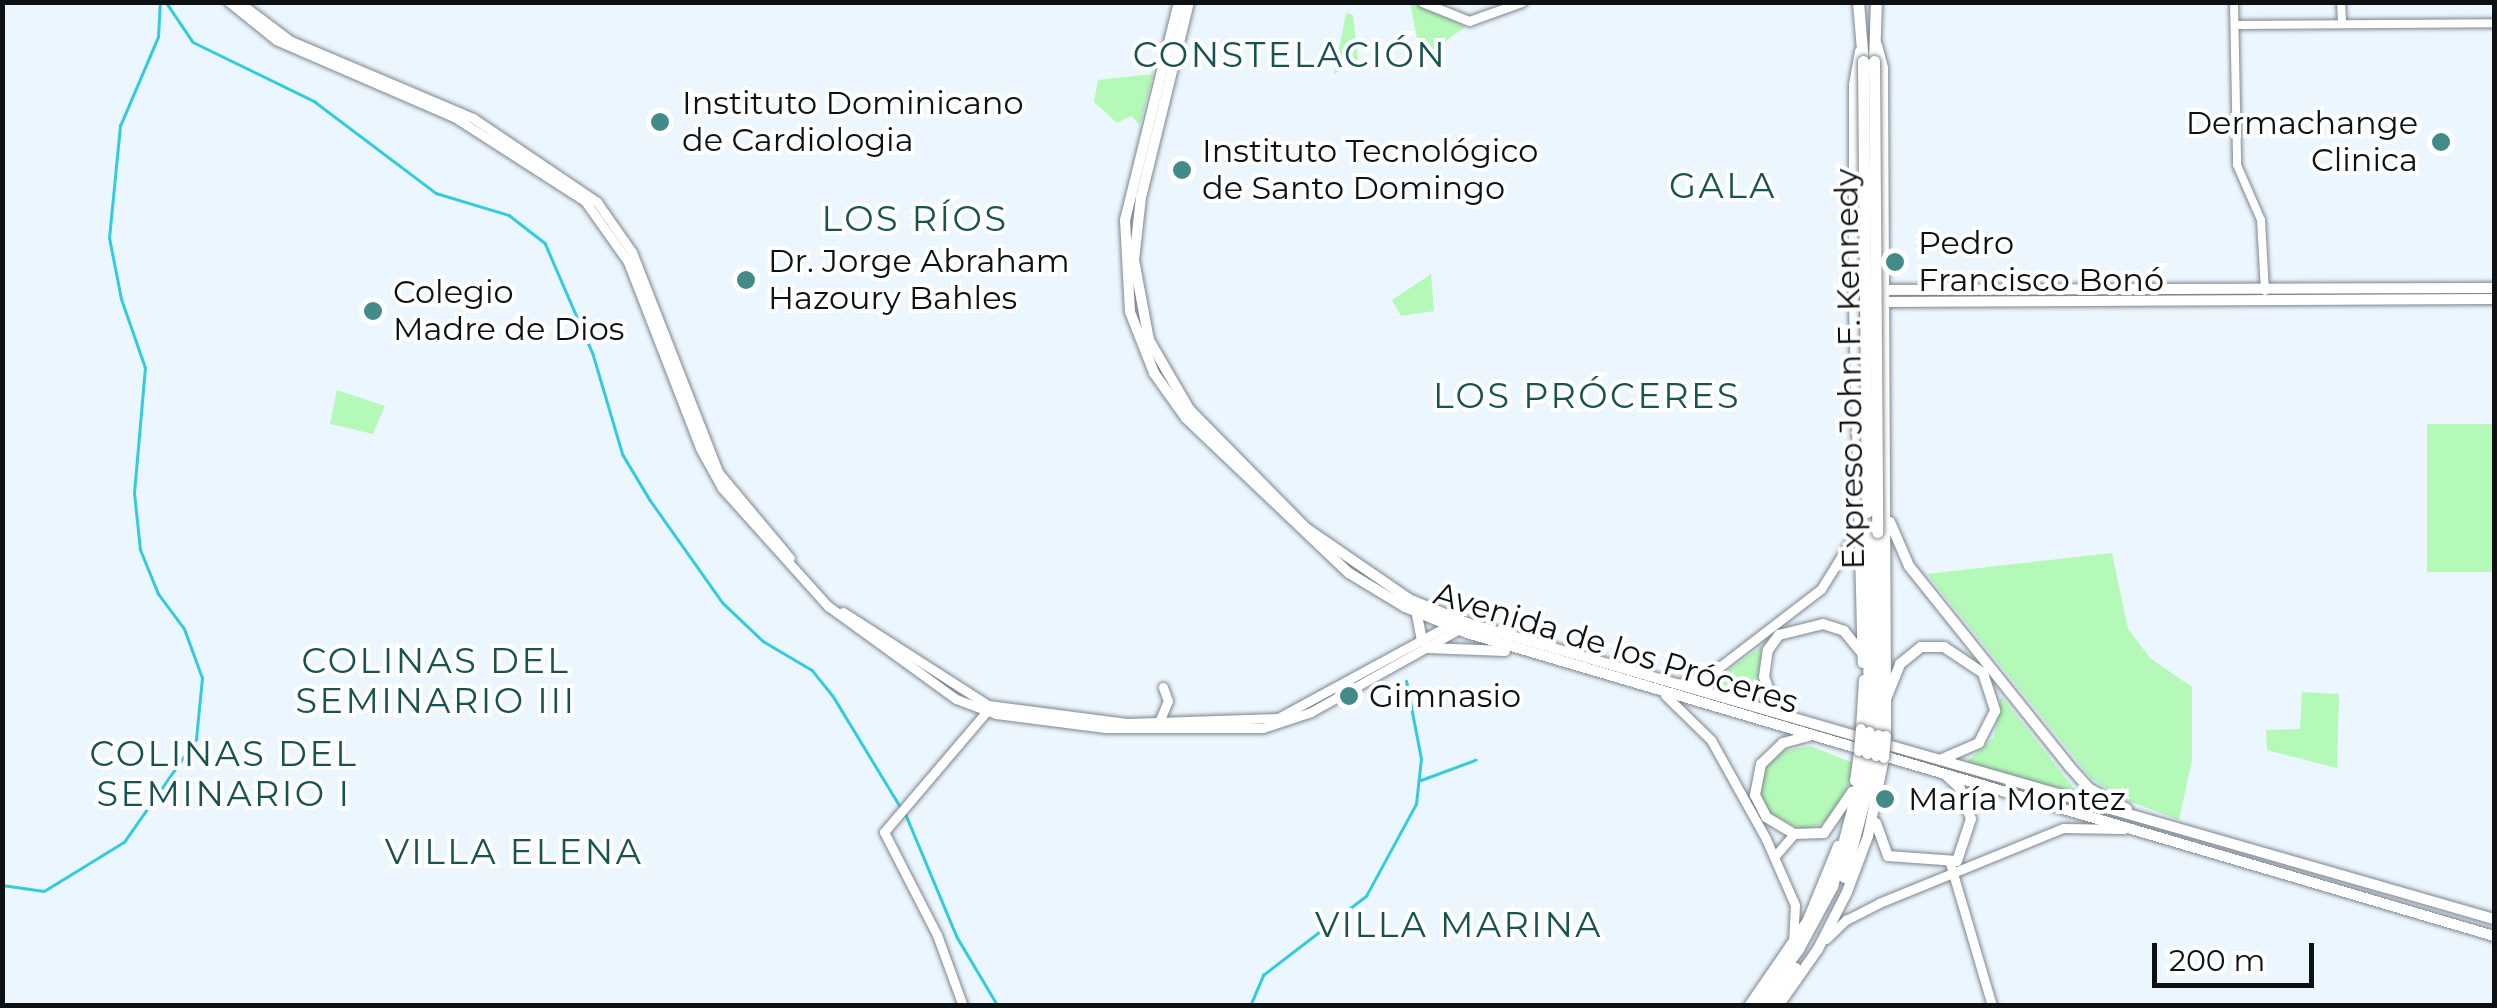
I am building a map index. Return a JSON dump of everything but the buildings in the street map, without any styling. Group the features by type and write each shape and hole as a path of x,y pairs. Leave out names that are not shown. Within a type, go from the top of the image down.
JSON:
{"highway":[{"name":"Expreso John F. Kennedy","path":"1858,2 1868,61 1877,532 1873,734"},
{"name":"Expreso John F. Kennedy","path":"1873,734 1867,512 1868,61 1876,44 1876,2"},
{"path":"1766,1006 1822,926 1844,865 1873,754 1873,734"},
{"path":"1752,1006 1810,929 1844,865 1845,824"}],"main road":[{"path":"229,2 276,40 454,117 585,201 628,262 700,448 722,488 828,606 945,693 988,709 1126,730 1246,730 1312,712 1373,668"},
{"path":"239,2 292,41 473,118 597,202 632,252 705,444 727,484 832,603 988,709 1159,722 1278,718 1458,625"},
{"name":"Avenida de los Próceres","path":"1179,2 1125,220 1127,294 1141,346 1163,388 1208,442 1312,543 1413,611 1794,716 1873,734"},
{"name":"Avenida de los Próceres","path":"1189,2 1134,237 1149,340 1189,408 1306,528 1374,579 1458,625 1530,653 2494,936"},
{"path":"1422,2 1482,18 1522,2"},
{"path":"1434,2 1482,18 1510,2"},
{"path":"1862,39 1854,85 1857,531 1863,662 1873,734"},
{"path":"1876,44 1883,68 1886,698"},
{"path":"1854,265 1860,280 1871,284 1881,278 1884,263"},
{"path":"1854,304 1885,296 2494,288"},
{"path":"1885,296 2494,299"},
{"path":"1855,330 1864,312 1872,312 1885,332"},
{"path":"1886,506 1908,566 2069,766 2106,799 2175,826"},
{"path":"1794,716 1773,704 1764,678 1768,650 1830,579 1857,531"},
{"path":"1413,611 1423,622 1424,644"},
{"path":"1675,684 1709,675 1787,624 1839,628 1856,643 1863,662"},
{"path":"1424,644 1530,653"},
{"path":"1873,734 1900,664 1921,648 1944,647 1983,673 1995,702 1986,736 1965,752 1936,760"},
{"path":"1159,722 1168,701 1163,687"},
{"path":"1654,689 1678,702 1711,740 1766,838 1796,904 1792,942"},
{"path":"963,1006 937,935 884,832 895,814 988,709"},
{"path":"1873,734 1936,760 2494,919"},
{"path":"1815,735 1783,744 1756,773 1758,804 1777,826 1794,834 1831,828 1873,754"},
{"path":"1873,754 1876,837 1888,856 1952,868"},
{"path":"1942,772 1960,788 1971,819 1962,856 1952,868"},
{"path":"1752,1006 1792,942 1838,844 1852,792"},
{"path":"1778,1006 1818,949 1854,876 1876,808"},
{"path":"1766,838 1777,826"},
{"path":"1818,949 1846,920 1952,868 2064,828 2135,830"},
{"path":"1774,857 1794,834"},
{"path":"1952,868 1992,1006"}],"street":[{"path":"2234,2 2237,165 2262,220 2265,291"},
{"path":"2341,2 2342,24"},
{"path":"2235,24 2494,22"}],"green space":[{"path":"1410,3 1422,3 1465,27 1421,59"},
{"path":"1346,13 1353,15 1358,61 1334,74"},
{"path":"1153,74 1140,125 1131,116 1117,123 1094,102 1098,80"},
{"path":"1431,274 1434,311 1401,316 1392,300"},
{"path":"337,390 385,406 373,434 330,424"},
{"path":"2427,424 2494,424 2494,572 2427,572"},
{"path":"2112,553 2128,629 2150,658 2192,687 2192,760 2179,820 2121,798 2091,778 1927,574"},
{"path":"1762,646 1758,680 1767,707 1702,689"},
{"path":"2302,692 2339,694 2337,768 2267,750 2266,730 2300,729"},
{"path":"2001,696 2083,800 1963,765 1994,737"},
{"path":"1811,746 1853,763 1845,800 1829,820 1806,831 1772,815 1759,795 1761,771 1781,751"}],"waterway":[{"path":"2,885 44,891 124,842 196,739 202,678 184,629 158,594 140,550 134,493 145,368 121,299 109,238 120,126 158,37 160,2"},
{"path":"166,2 193,42 314,101 436,193 509,215 545,243 593,354 623,455 650,500 723,603 763,641 812,670 833,696 901,808"},
{"path":"1250,1006 1263,975 1366,896 1416,804 1421,759 1406,681"},
{"path":"1421,780 1475,760"},
{"path":"906,815 957,937 998,1006"}],"place":[{"name":"Instituto Dominicano de Cardiologia","path":"660,122"},
{"name":"Dermachange Clinica","path":"2441,142"},
{"name":"Instituto Tecnológico de Santo Domingo","path":"1182,170"},
{"name":"Pedro Francisco Bonó","path":"1895,262"},
{"name":"Dr. Jorge Abraham Hazoury Bahles","path":"746,280"},
{"name":"Colegio Madre de Dios","path":"373,311"},
{"name":"Gimnasio","path":"1349,696"},
{"name":"María Montez","path":"1885,799"}],"district":[{"name":"CONSTELACIÓN","path":"1290,55"},
{"name":"GALA","path":"1723,186"},
{"name":"LOS RÍOS","path":"915,219"},
{"name":"LOS PRÓCERES","path":"1587,396"},
{"name":"COLINAS DEL SEMINARIO III","path":"436,681"},
{"name":"COLINAS DEL SEMINARIO I","path":"224,774"},
{"name":"VILLA ELENA","path":"514,852"},
{"name":"VILLA MARINA","path":"1459,925"}]}
